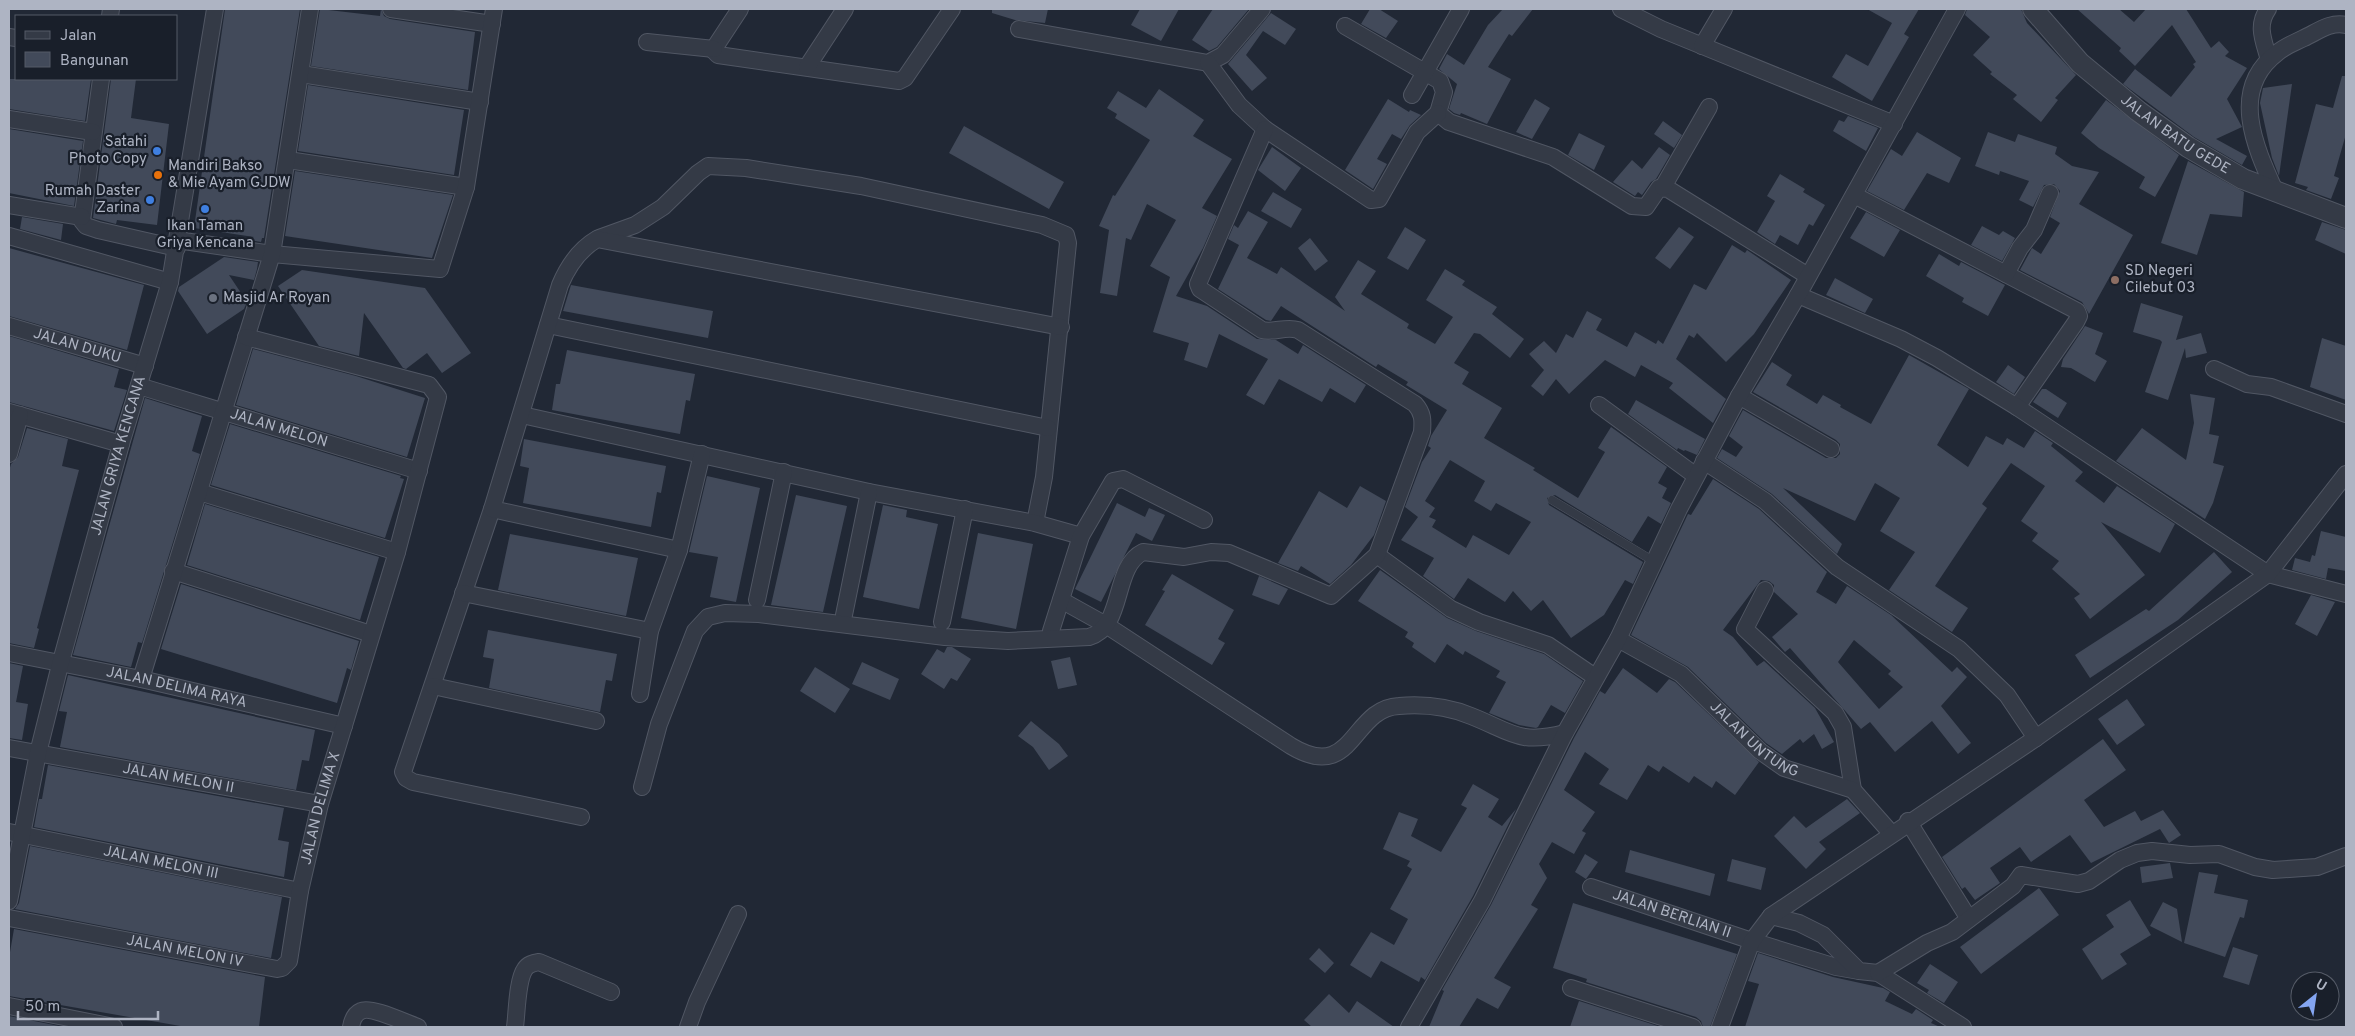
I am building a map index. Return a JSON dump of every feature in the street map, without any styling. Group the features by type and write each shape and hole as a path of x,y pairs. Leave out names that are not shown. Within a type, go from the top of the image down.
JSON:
{"street":[{"name":"JALAN GRIYA KENCANA","path":"9,901 16,833 121,444 170,282 215,9"},
{"path":"141,679 272,254 310,9"},
{"path":"101,80 82,217 82,221 91,228 177,244 440,270 466,187 493,16 391,9"},
{"path":"714,49 740,9"},
{"path":"807,67 845,9"},
{"path":"714,49 718,55 902,80 952,9"},
{"path":"1019,29 1208,63 1223,55 1262,9"},
{"path":"1412,96 1461,9"},
{"path":"1622,9 1660,29 1894,124"},
{"path":"1702,46 1724,9"},
{"path":"1408,1027 1482,900 1565,733 1618,639 1696,476 1739,396 1798,295 1958,9"},
{"name":"JALAN BATU GEDE","path":"2033,9 2080,64 2138,111 2216,165 2276,193 2346,218"},
{"path":"2268,9 2262,17 2260,26 2269,60"},
{"path":"2276,193 2258,154 2250,119 2252,89 2258,74 2269,60 2288,46 2333,24 2346,25"},
{"path":"1208,63 1240,105 1265,130 1376,201 1380,199 1418,132 1438,113 1444,88 1440,81 1345,26"},
{"path":"647,42 714,49"},
{"path":"301,74 480,102"},
{"path":"1438,113 1449,122 1543,152 1563,161 1632,206 1646,207 1659,188 1663,187 1709,107"},
{"path":"9,119 93,132"},
{"path":"642,787 659,724 695,631 708,617 725,613 759,614 945,637 1008,641 1089,637 1096,635 1106,625 1127,570 1137,555 1143,552 1184,557 1211,552 1229,553 1331,596 1377,555 1422,432 1420,410 1415,404 1298,330 1288,328 1273,331 1262,330 1200,289 1198,284 1265,130"},
{"path":"288,160 466,187"},
{"path":"581,817 413,782 406,778 403,772 492,509 565,272 587,245 597,239 635,225 663,207 698,173 708,166 746,168 861,186 1042,224 1066,235 1068,243 1061,327 1048,428 1044,477 1035,523"},
{"path":"1663,187 1808,276"},
{"path":"2006,274 2020,248 2034,230 2050,193"},
{"path":"1854,195 2079,313 2076,322 2017,408"},
{"path":"9,205 82,217"},
{"path":"9,236 170,282"},
{"path":"597,239 1061,327"},
{"path":"1798,295 1901,339 1937,358 2017,408 2268,574 2346,594"},
{"path":"548,325 1048,428"},
{"name":"JALAN DUKU","path":"9,326 145,366"},
{"name":"JALAN DELIMA X","path":"246,337 432,388 436,392 438,401 397,552 320,804 300,891"},
{"path":"2214,369 2247,384 2271,387 2346,414"},
{"name":"JALAN MELON","path":"139,386 419,472"},
{"path":"1739,396 1831,449"},
{"path":"1599,405 1696,476"},
{"path":"9,454 14,414 121,444"},
{"path":"522,415 869,492 1035,523 1081,536"},
{"path":"640,694 650,631 679,550 702,454"},
{"path":"1704,461 1765,501 1838,567 1924,623 1978,665 2007,695 2036,738"},
{"path":"757,600 784,472"},
{"path":"1720,1027 1752,941 1771,916 1908,821 2036,738 2268,574 2346,474"},
{"path":"1050,631 1081,536 1109,485 1118,479 1204,520"},
{"path":"200,492 397,552"},
{"path":"844,615 869,492"},
{"path":"492,509 679,550"},
{"path":"942,622 965,509"},
{"path":"1377,555 1445,606 1480,622 1548,645 1595,677"},
{"path":"174,571 371,634"},
{"path":"1765,590 1745,629 1836,713 1842,727 1853,790 1891,833"},
{"path":"463,593 650,631"},
{"path":"1061,600 1106,625 1291,746 1312,756 1323,757 1343,750 1376,713 1398,706 1450,709 1471,716 1503,732 1530,738 1543,738 1565,733"},
{"name":"JALAN UNTUNG","path":"1618,639 1681,674 1760,751 1784,768 1853,790"},
{"name":"JALAN DELIMA RAYA","path":"9,653 60,665 141,679 344,726"},
{"path":"433,686 596,721"},
{"name":"JALAN MELON II","path":"9,748 320,804"},
{"path":"1908,821 1969,919"},
{"name":"JALAN MELON III","path":"16,833 300,891"},
{"path":"1963,1027 1878,973 1927,943 1952,932 2013,886 2021,875 2078,884 2089,881 2120,860 2137,853 2152,851 2190,855 2219,854 2255,867 2273,870 2317,867 2346,856"},
{"name":"JALAN BERLIAN II","path":"1591,887 1836,967 1878,973"},
{"name":"JALAN MELON IV","path":"9,918 277,969 286,965 291,955 300,891"},
{"path":"688,1027 697,1002 738,914"},
{"path":"1771,916 1799,923 1823,935 1859,971"},
{"path":"515,1027 522,978 525,968 531,963 539,962 611,992"},
{"path":"1571,988 1693,1027"},
{"path":"9,1006 81,1024 114,1027"},
{"path":"351,1027 353,1017 361,1011 370,1010 418,1027"}],"lane":[{"path":"1552,500 1655,562"}],"building":[{"path":"225,9 300,9 264,238 262,238 261,242 249,240 254,237 194,228"},
{"path":"320,9 380,16 381,9 384,16 390,19 475,32 468,90 311,66"},
{"path":"992,9 1048,9 1045,23 1015,20 992,13"},
{"path":"1140,9 1179,9 1161,41 1131,25"},
{"path":"1213,9 1249,9 1217,47 1209,51 1192,40"},
{"path":"1370,9 1379,9 1398,21 1386,38 1361,24"},
{"path":"1503,9 1533,9 1512,36 1509,34 1488,67 1511,79 1487,124 1461,113 1460,115 1454,113 1449,109 1457,84 1439,69 1447,54 1464,65 1488,25"},
{"path":"1867,9 1919,9 1904,34 1909,37 1872,101 1832,77 1846,54 1868,66 1892,23"},
{"path":"1967,9 2021,9 2027,23 2076,75 2055,98 2058,100 2041,122 2013,99 2017,95 1990,74 1992,72 1973,55 1990,37 1965,15"},
{"path":"2077,9 2119,9 2134,22 2146,9 2186,9 2211,48 2219,41 2229,52 2225,56 2247,68 2227,99 2242,127 2216,139 2247,156 2242,165 2194,137 2123,84 2135,69 2171,97 2195,67 2193,64 2196,62 2172,25 2135,66 2119,51 2121,48"},
{"path":"1271,13 1296,29 1285,45 1263,31 1246,55 1267,78 1252,91 1228,64"},
{"path":"2342,76 2346,76 2346,134 2334,176 2339,178 2331,199 2306,190 2308,187 2295,183 2316,104 2333,108"},
{"path":"9,79 91,80 85,121 9,109"},
{"path":"111,80 136,80 131,118 169,124 157,225 117,220 116,224 93,218"},
{"path":"2292,84 2279,176 2272,158 2260,103 2263,88"},
{"path":"308,85 464,110 454,175 298,151"},
{"path":"1159,89 1204,120 1193,136 1232,159 1202,208 1217,216 1203,248 1176,296 1207,306 1257,339 1276,340 1298,354 1303,345 1366,385 1355,403 1330,388 1322,402 1279,379 1264,405 1246,395 1268,359 1219,334 1207,368 1184,360 1189,343 1153,332 1170,277 1150,266 1176,220 1147,204 1131,240 1126,238 1117,296 1100,293 1109,230 1099,226 1113,195 1115,196 1150,140 1115,118 1117,114 1107,108 1118,91 1146,108"},
{"path":"1388,99 1409,112 1410,110 1421,115 1410,125 1401,139 1392,134 1377,159 1387,164 1373,189 1345,170"},
{"path":"1535,99 1550,108 1532,139 1516,132"},
{"path":"2106,100 2179,155 2155,197 2139,188 2145,177 2099,148 2081,133"},
{"path":"1848,116 1878,128 1866,151 1833,131 1839,120 1844,122"},
{"path":"1663,121 1682,135 1674,148 1654,134"},
{"path":"964,126 1064,182 1049,209 949,153"},
{"path":"9,129 83,141 74,206 9,193"},
{"path":"1917,132 1961,158 1949,183 1927,173 1904,210 1867,191 1891,149 1902,156"},
{"path":"1988,132 2015,142 2018,134 2057,147 2055,154 2072,166 2099,172 2079,204 2133,235 2089,314 2082,302 2020,270 2032,248 2041,254 2060,223 2050,217 2060,191 2054,184 2044,185 2033,207 2019,200 2029,181 2000,171 1999,175 1975,166"},
{"path":"1579,133 1605,146 1594,170 1568,155"},
{"path":"1272,147 1301,168 1285,191 1258,170"},
{"path":"1659,147 1670,155 1656,179 1651,182 1642,195 1638,192 1635,196 1613,182 1632,160 1642,169"},
{"path":"2188,161 2244,192 2242,217 2210,214 2197,255 2161,243"},
{"path":"295,171 453,195 432,258 285,236"},
{"path":"1780,174 1805,189 1803,192 1825,205 1813,226 1809,224 1798,245 1780,235 1775,244 1757,232 1775,201 1767,196"},
{"path":"1273,192 1302,209 1291,228 1261,211"},
{"path":"1248,211 1268,222 1247,258 1277,274 1281,267 1345,311 1335,297 1358,260 1376,271 1361,294 1409,324 1407,328 1435,344 1453,317 1426,300 1445,269 1465,281 1462,285 1497,307 1492,314 1524,339 1510,358 1480,334 1474,333 1454,363 1469,372 1462,384 1502,408 1484,438 1535,468 1533,470 1578,498 1605,452 1598,448 1611,427 1667,467 1658,483 1667,488 1662,498 1671,503 1661,524 1648,516 1632,542 1555,495 1547,498 1549,505 1643,562 1633,584 1625,580 1604,615 1571,638 1543,600 1531,611 1513,591 1505,602 1468,578 1454,599 1423,576 1434,558 1401,540 1418,517 1405,507 1422,462 1431,448 1428,446 1431,436 1447,410 1406,385 1408,382 1378,364 1376,367 1281,306 1271,321 1266,320 1218,289 1239,245 1228,239 1234,225 1238,228","holes":["1450,460 1485,481 1474,501 1491,511 1496,503 1531,522 1509,555 1473,535 1466,548 1432,527 1436,520 1429,517 1435,508 1425,501"]},
{"path":"1866,212 1900,230 1884,257 1850,238"},
{"path":"22,217 63,224 61,240 20,229"},
{"path":"2322,222 2346,230 2346,254 2315,240"},
{"path":"1982,226 1999,235 2003,231 2015,238 2002,261 1971,245"},
{"path":"1405,227 1426,240 1408,270 1387,258"},
{"path":"1679,227 1694,237 1670,269 1655,258"},
{"path":"1310,238 1328,261 1315,271 1298,248"},
{"path":"1732,245 1745,253 1747,250 1791,280 1754,334 1726,362 1697,333 1694,338 1689,335 1676,359 1726,399 1713,423 1669,388 1673,383 1641,365 1635,377 1605,360 1569,394 1556,379 1543,396 1531,386 1544,370 1529,354 1544,341 1556,353 1566,334 1573,338 1587,311 1602,319 1596,330 1627,347 1635,332 1656,344 1658,340 1663,344 1694,284 1706,290"},
{"path":"9,248 144,285 127,350 9,316"},
{"path":"1939,254 1959,266 1961,262 2005,285 1988,316 1962,302 1964,298 1926,276"},
{"name":"Masjid Ar Royan","path":"224,257 258,262 257,269 254,280 229,275 247,302 244,309 207,334 178,291 179,287"},
{"path":"302,270 425,288 471,353 442,373 427,353 406,369 403,368 364,313 359,356 319,346 278,286"},
{"path":"1835,278 1873,299 1865,313 1826,295"},
{"path":"571,285 713,311 708,338 563,311"},
{"path":"2141,303 2183,316 2176,340 2201,333 2207,353 2186,358 2185,348 2168,400 2145,392 2162,342 2133,332"},
{"path":"2085,326 2103,333 2095,354 2107,361 2095,382 2071,368 2061,367 2063,359"},
{"path":"9,336 119,369 114,387 127,390 114,431 9,402"},
{"path":"2322,338 2346,346 2346,400 2310,387"},
{"path":"253,349 356,376 425,398 407,457 236,405"},
{"path":"567,350 695,374 690,401 686,400 680,434 552,410 556,384 560,384"},
{"path":"1909,355 1969,389 1937,445 1968,467 1986,436 2003,445 2007,438 2024,448 2035,431 2053,443 2051,446 2083,472 2075,481 2104,503 2117,486 2175,524 2160,553 2101,522 2145,575 2090,619 2074,598 2080,594 2052,569 2059,561 2032,541 2038,533 2021,521 2045,486 2011,463 1982,504 1987,508 1935,586 1968,608 1952,632 1889,590 1915,552 1880,531 1900,498 1875,483 1855,521 1783,488 1842,544 1837,554 1772,494 1717,458 1722,449 1736,457 1743,447 1729,436 1743,410 1826,458 1836,458 1840,454 1840,444 1836,440 1753,392 1772,362 1792,375 1786,385 1817,404 1823,395 1871,424"},
{"path":"2008,365 2025,377 2014,394 1996,382"},
{"path":"2042,389 2046,389 2067,403 2058,418 2033,402"},
{"path":"2190,394 2215,398 2209,434 2219,436 2213,463 2224,466 2213,503 2205,519 2116,461 2142,428 2186,460 2194,423"},
{"path":"145,398 202,416 192,451 200,454 142,643 138,642 131,667 73,655"},
{"path":"1636,400 1705,439 1697,455 1678,448 1677,450 1628,414"},
{"path":"230,424 401,476 400,478 404,479 385,538 211,485"},
{"path":"27,428 68,439 62,466 79,470 37,628 39,629 34,648 9,643 9,471 11,464 18,457"},
{"path":"524,439 666,466 661,493 657,492 651,527 523,503 529,468 520,466"},
{"path":"707,476 760,488 736,602 710,597 718,557 689,552"},
{"path":"1713,479 1759,509 1827,572 1816,592 1836,604 1847,586 1891,615 1952,672 1957,667 1967,677 1941,706 1971,743 1958,754 1932,721 1895,752 1870,722 1861,729 1790,648 1785,652 1772,637 1798,614 1774,592 1774,585 1769,581 1761,580 1723,630 1733,637 1757,666 1764,661 1815,708 1834,742 1822,749 1814,734 1803,743 1800,739 1782,754 1766,743 1688,667 1631,635 1688,514 1691,515","holes":["1854,640 1891,671 1888,674 1903,687 1879,709 1838,662"]},
{"path":"1360,486 1386,501 1374,535 1351,565 1330,584 1301,566 1298,571 1278,563 1319,491 1347,508"},
{"path":"796,495 847,506 823,612 771,605"},
{"path":"1117,503 1145,517 1149,508 1165,515 1152,541 1136,533 1101,602 1075,589"},
{"path":"205,504 379,557 360,620 187,565"},
{"path":"883,505 907,510 906,517 938,524 919,609 863,597"},
{"path":"2321,531 2346,537 2346,571 2328,568 2326,579 2292,570 2295,558 2310,562 2312,555 2315,556"},
{"path":"978,533 1033,544 1016,629 961,618"},
{"path":"510,534 638,558 626,616 498,590"},
{"path":"2214,552 2232,572 2178,620 2090,678 2075,655 2146,609 2149,611"},
{"path":"1380,570 1447,618 1476,631 1544,654 1583,681 1565,713 1551,705 1536,728 1519,725 1489,713 1506,682 1496,677 1500,671 1465,651 1463,655 1447,644 1435,663 1412,647 1414,643 1405,637 1408,632 1358,601"},
{"path":"1172,574 1234,610 1218,639 1225,643 1212,665 1145,625 1165,591 1162,590"},
{"path":"1259,576 1288,589 1279,605 1252,595"},
{"path":"181,584 359,641 351,670 347,668 337,703 161,649"},
{"path":"2311,595 2335,602 2317,636 2295,624"},
{"path":"488,630 617,654 612,681 606,680 600,712 489,688 494,659 483,657"},
{"path":"947,647 952,647 971,659 957,681 951,678 944,689 921,674 937,649 944,653"},
{"path":"1070,657 1077,685 1058,689 1051,661"},
{"path":"862,662 899,679 890,700 852,684"},
{"path":"9,663 23,666 16,702 28,704 22,740 9,738"},
{"path":"815,667 850,689 835,713 800,691"},
{"path":"1623,668 1657,693 1669,679 1675,682 1759,762 1735,795 1716,781 1712,788 1694,776 1689,783 1663,766 1659,772 1648,765 1627,800 1599,784 1609,769 1585,752 1564,790 1595,812 1582,831 1586,833 1574,854 1552,842 1539,864 1547,878 1531,905 1538,909 1494,978 1511,987 1498,1009 1477,998 1459,1027 1429,1027 1444,991 1442,990 1491,905 1574,738 1600,691 1605,694"},
{"path":"68,675 315,730 309,761 302,760 296,790 60,747 67,712 59,711"},
{"path":"2127,699 2145,725 2117,745 2098,719"},
{"path":"1031,721 1059,744 1068,756 1049,770 1033,747 1018,736"},
{"path":"2103,739 2126,770 2084,800 2104,827 2135,811 2141,821 2163,810 2181,835 2169,843 2160,829 2091,863 2070,835 2031,862 2020,847 1990,868 2000,883 1975,900 1965,887 1962,889 1942,857"},
{"path":"48,765 284,808 278,840 289,842 284,877 34,827 39,799 42,799"},
{"path":"1473,784 1499,799 1488,817 1502,826 1516,809 1473,896 1425,980 1421,977 1419,982 1381,961 1371,978 1350,965 1371,932 1394,945 1408,919 1390,909 1412,869 1407,866 1410,861 1383,849 1399,812 1418,819 1411,836 1441,852 1467,808 1461,805"},
{"path":"1847,799 1860,813 1819,842 1826,849 1806,869 1774,836 1794,816 1806,828"},
{"path":"30,846 282,897 271,958 15,909 19,903"},
{"path":"1630,850 1715,874 1710,896 1625,872"},
{"path":"1585,854 1598,862 1586,879 1575,872"},
{"path":"1732,859 1766,868 1761,890 1727,881"},
{"path":"2170,863 2173,878 2142,883 2140,867"},
{"path":"2199,872 2218,875 2214,893 2248,900 2244,918 2240,917 2225,957 2184,943"},
{"path":"2039,888 2059,915 1981,974 1960,947"},
{"path":"2130,900 2151,935 2120,954 2127,964 2102,980 2082,949 2114,927 2106,915"},
{"path":"2163,902 2177,909 2182,942 2150,926"},
{"path":"1573,903 1737,954 1710,1027 1703,1027 1701,1021 1696,1017 1586,982 1587,979 1553,968"},
{"path":"14,929 265,977 259,1027 186,1027 9,996 9,958"},
{"path":"2233,947 2258,955 2249,985 2223,977"},
{"path":"1319,948 1334,963 1325,973 1309,959"},
{"path":"1758,953 1833,977 1883,988 1890,992 1885,1001 1912,1014 1916,1009 1933,1020 1931,1023 1940,1027 1745,1027 1759,984 1748,981"},
{"path":"1930,964 1958,982 1944,1003 1927,993 1929,990 1917,983"},
{"path":"1329,994 1349,1013 1357,1001 1394,1027 1312,1027 1304,1020"},
{"path":"1579,1001 1661,1027 1570,1027"},
{"path":"9,1016 64,1027 9,1027"}],"place":[{"name":"Satahi Photo Copy","path":"157,151"},
{"name":"Mandiri Bakso & Mie Ayam GJDW","path":"158,175"},
{"name":"Rumah Daster Zarina","path":"150,200"},
{"name":"Ikan Taman Griya Kencana","path":"205,209"},
{"name":"SD Negeri Cilebut 03","path":"2115,280"},
{"name":"Masjid Ar Royan","path":"213,298"}]}
